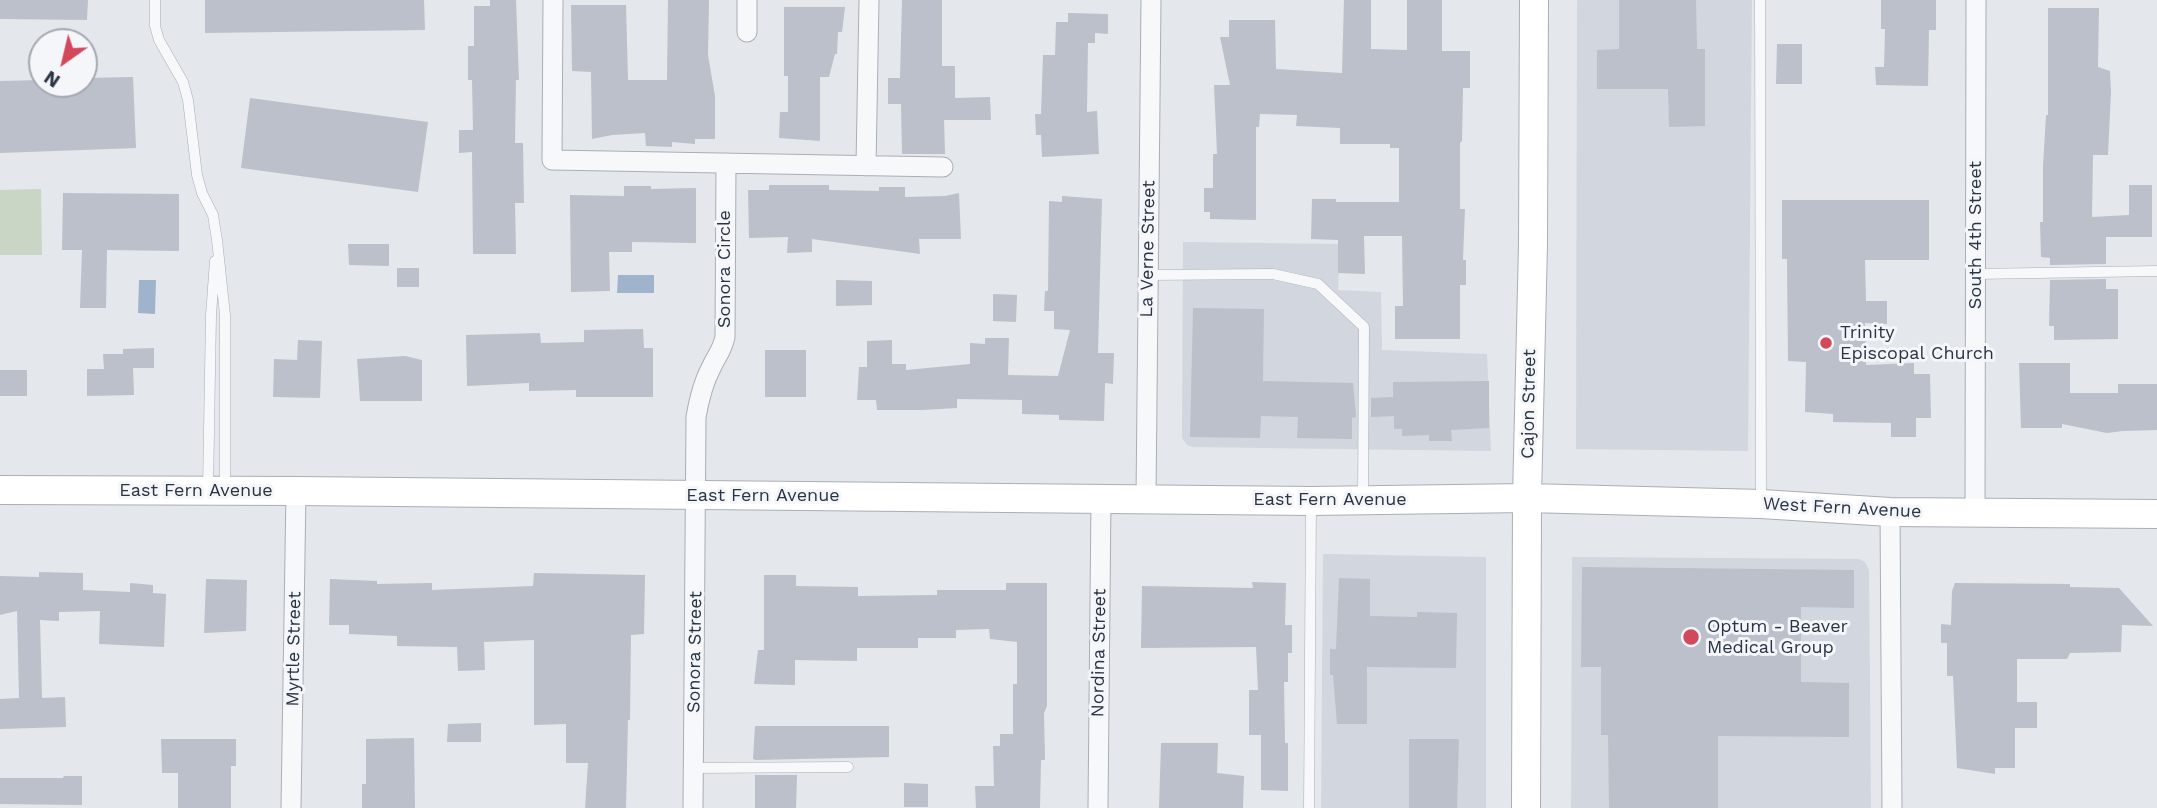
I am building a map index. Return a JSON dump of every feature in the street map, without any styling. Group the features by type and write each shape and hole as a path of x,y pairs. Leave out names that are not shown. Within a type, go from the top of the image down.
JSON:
{"street":[{"path":"554,0 552,160 943,167"},
{"path":"747,0 747,32"},
{"path":"866,166 869,0"},
{"name":"La Verne Street","path":"1146,498 1151,0"},
{"name":"Cajon Street","path":"1525,808 1534,0"},
{"name":"South 4th Street","path":"1975,513 1976,0"},
{"name":"Sonora Circle","path":"696,495 696,417 699,398 711,367 721,352 725,337 726,163"},
{"name":"East Fern Avenue","path":"0,490 1311,501 1527,498"},
{"name":"Myrtle Street","path":"291,808 296,491"},
{"name":"Sonora Street","path":"693,808 696,495"},
{"name":"Nordina Street","path":"1097,808 1101,498"},
{"name":"West Fern Avenue","path":"1527,498 1761,504 1890,512 2157,514"},
{"path":"1890,512 1892,808"}],"lane":[{"path":"155,0 155,26 159,40 183,82 197,175 213,215 217,240 225,315 216,491"},
{"path":"1760,0 1761,504"},
{"path":"216,491 211,315 217,240"},
{"path":"1976,274 2157,271"},
{"path":"1148,275 1273,274 1318,284 1364,327 1363,500"},
{"path":"1309,808 1311,501"},
{"path":"694,768 848,767"}],"shaded area":[{"path":"1577,0 1752,0 1748,451 1576,449"},
{"path":"1183,242 1340,244 1338,290 1381,292 1382,350 1487,354 1491,451 1187,445 1182,438"},
{"path":"1323,554 1486,557 1486,808 1321,808"},
{"path":"1572,557 1859,559 1865,562 1869,570 1871,808 1571,808"}],"green space":[{"path":"41,189 42,255 0,255 0,190"}],"water":[{"path":"618,275 654,275 654,293 617,293"},
{"path":"139,280 156,280 155,314 138,313"}],"building":[{"path":"0,0 88,0 87,20 0,19"},
{"path":"205,0 424,0 425,30 205,33"},
{"path":"490,0 516,0 519,80 516,80 515,143 523,143 524,203 515,203 516,254 473,254 472,152 459,153 459,130 473,130 468,46 474,46 474,6 490,6"},
{"path":"668,0 709,0 708,55 715,96 715,139 695,139 695,144 672,142 672,147 646,146 645,133 592,139 591,72 572,71 571,5 626,5 628,80 667,80"},
{"path":"902,0 942,0 942,66 955,66 955,98 990,97 991,120 944,120 945,154 902,154 901,104 888,104 888,78 900,78"},
{"path":"1344,0 1371,0 1371,49 1407,50 1407,0 1442,0 1442,51 1470,51 1470,88 1463,88 1460,143 1460,209 1465,209 1463,260 1466,260 1466,285 1460,285 1460,339 1395,339 1395,306 1403,306 1402,236 1364,236 1365,274 1338,273 1338,240 1311,239 1312,199 1336,199 1336,202 1399,202 1399,148 1390,148 1390,144 1340,144 1340,128 1296,126 1297,115 1260,114 1259,127 1256,127 1256,220 1210,219 1210,212 1204,212 1204,188 1213,188 1213,154 1217,154 1214,85 1230,85 1220,37 1229,37 1229,20 1275,20 1276,69 1342,73"},
{"path":"1619,0 1696,0 1697,49 1705,49 1705,126 1669,127 1668,89 1597,89 1597,50 1619,49"},
{"path":"1881,0 1936,0 1936,30 1929,30 1928,86 1876,85 1875,67 1884,67 1885,29 1881,29"},
{"path":"784,7 845,7 842,32 838,32 837,54 829,77 820,77 820,141 779,138 780,112 788,112 788,76 784,76"},
{"path":"2048,8 2099,8 2098,67 2110,71 2111,92 2108,155 2093,155 2092,217 2129,215 2129,185 2152,185 2152,237 2106,237 2106,264 2050,265 2050,258 2041,257 2040,222 2043,222 2043,167 2048,115"},
{"path":"1068,13 1108,14 1108,34 1095,33 1095,43 1088,43 1087,112 1097,111 1099,154 1042,157 1041,135 1036,135 1035,114 1041,114 1043,55 1055,55 1056,22 1068,22"},
{"path":"1777,44 1802,44 1802,84 1776,84"},
{"path":"133,77 136,148 0,153 0,81 28,80 28,98 98,98 98,78"},
{"path":"250,98 428,122 418,192 241,168"},
{"path":"769,185 829,185 829,190 879,191 879,187 905,187 905,197 959,193 961,239 919,239 920,254 812,239 812,252 787,253 788,237 749,238 748,190 769,190"},
{"path":"624,186 651,186 651,189 696,188 696,243 632,242 632,252 609,252 610,291 571,292 570,195 624,196"},
{"path":"63,193 179,194 179,251 107,250 106,308 80,308 82,250 62,250"},
{"path":"1062,196 1102,199 1098,353 1114,353 1113,384 1105,383 1104,421 1059,420 1059,415 1022,414 1022,400 957,399 957,408 877,410 876,400 857,400 859,367 867,367 867,341 892,340 892,364 906,364 906,370 970,364 970,343 985,344 985,338 1009,338 1008,375 1058,376 1070,330 1054,329 1054,311 1044,311 1045,291 1048,291 1049,201 1062,202"},
{"path":"1782,200 1929,200 1929,260 1865,260 1866,301 1887,301 1887,324 1865,323 1866,365 1914,363 1914,374 1930,374 1931,418 1916,418 1916,437 1891,437 1891,423 1833,422 1833,414 1805,412 1806,362 1788,361 1787,259 1782,259"},
{"path":"348,244 389,244 389,266 349,265"},
{"path":"397,268 419,268 419,287 397,287"},
{"path":"2106,279 2106,289 2118,289 2118,339 2054,340 2054,326 2049,326 2050,280"},
{"path":"836,280 872,281 872,305 836,306"},
{"path":"993,294 1017,295 1016,322 993,321"},
{"path":"1193,308 1264,309 1263,381 1353,383 1356,417 1352,418 1352,439 1297,438 1298,417 1261,416 1260,438 1190,437"},
{"path":"643,329 644,348 653,348 653,397 576,397 576,390 529,391 529,383 467,386 466,335 540,333 541,343 584,342 584,330"},
{"path":"298,340 322,341 320,398 273,397 274,359 297,360"},
{"path":"154,348 154,368 133,368 134,395 87,396 87,369 104,369 103,354 123,354 123,349"},
{"path":"765,350 806,350 806,397 765,397"},
{"path":"405,356 422,360 422,401 360,401 357,359"},
{"path":"2019,363 2070,363 2070,393 2118,393 2118,384 2157,384 2157,430 2107,433 2062,424 2062,428 2021,428"},
{"path":"0,370 27,370 27,396 0,396"},
{"path":"1489,381 1489,428 1451,430 1452,441 1429,441 1429,435 1402,436 1402,429 1394,429 1394,416 1371,417 1371,398 1393,397 1393,382"},
{"name":"Optum - Beaver Medical Group","path":"1582,567 1854,570 1854,608 1801,607 1801,682 1849,683 1849,737 1718,736 1718,808 1609,808 1608,735 1601,735 1601,667 1581,667"},
{"path":"39,572 83,573 83,590 130,592 130,583 153,585 153,593 166,594 164,647 99,644 100,611 59,612 59,621 40,620 42,698 65,697 66,727 0,729 0,699 19,698 17,611 0,615 0,576 39,577"},
{"path":"534,573 645,575 644,634 631,635 626,808 585,808 588,763 566,763 566,724 534,725 534,640 484,642 485,670 458,671 457,647 397,646 397,636 349,634 349,625 329,625 330,579 377,581 377,584 432,583 432,590 533,586"},
{"path":"764,575 796,575 796,586 858,587 858,596 937,595 937,590 1006,590 1006,583 1047,583 1047,706 1044,713 1045,760 1041,760 1040,808 976,808 975,786 994,786 993,746 1000,746 1000,734 1013,734 1013,684 1017,684 1017,642 990,639 989,629 956,630 956,638 918,638 918,648 857,648 857,661 795,660 795,685 754,684 758,650 764,650"},
{"path":"1339,578 1370,579 1370,616 1417,617 1417,612 1457,613 1456,668 1367,667 1367,724 1337,724 1333,675 1330,675 1330,649 1336,649"},
{"path":"206,579 247,580 246,631 204,633"},
{"path":"1252,582 1286,583 1285,625 1292,625 1288,682 1284,682 1288,791 1261,790 1261,735 1249,735 1249,690 1258,690 1256,647 1141,648 1142,586 1253,588"},
{"path":"1955,583 2070,584 2070,587 2119,588 2153,626 2122,625 2121,652 2070,653 2067,659 2017,659 2017,702 2037,702 2037,728 2015,728 2015,768 1995,768 1995,774 1957,768 1953,676 1947,676 1947,643 1941,643 1941,624 1951,625 1952,591"},
{"path":"481,723 481,742 447,742 448,724"},
{"path":"755,726 889,726 889,757 756,760 753,759"},
{"path":"414,738 415,808 362,808 362,784 366,784 366,739"},
{"path":"161,739 236,739 236,766 231,766 231,808 178,808 178,773 162,773"},
{"path":"1409,739 1459,739 1457,808 1409,808"},
{"path":"1161,743 1218,743 1217,773 1244,776 1243,808 1159,808"},
{"path":"755,775 797,775 796,808 755,808"},
{"path":"82,776 82,805 0,804 0,778"},
{"path":"904,783 928,784 928,807 904,807"}],"place":[{"name":"Trinity Episcopal Church","path":"1826,343"},
{"name":"Optum - Beaver Medical Group","path":"1691,637"}]}
